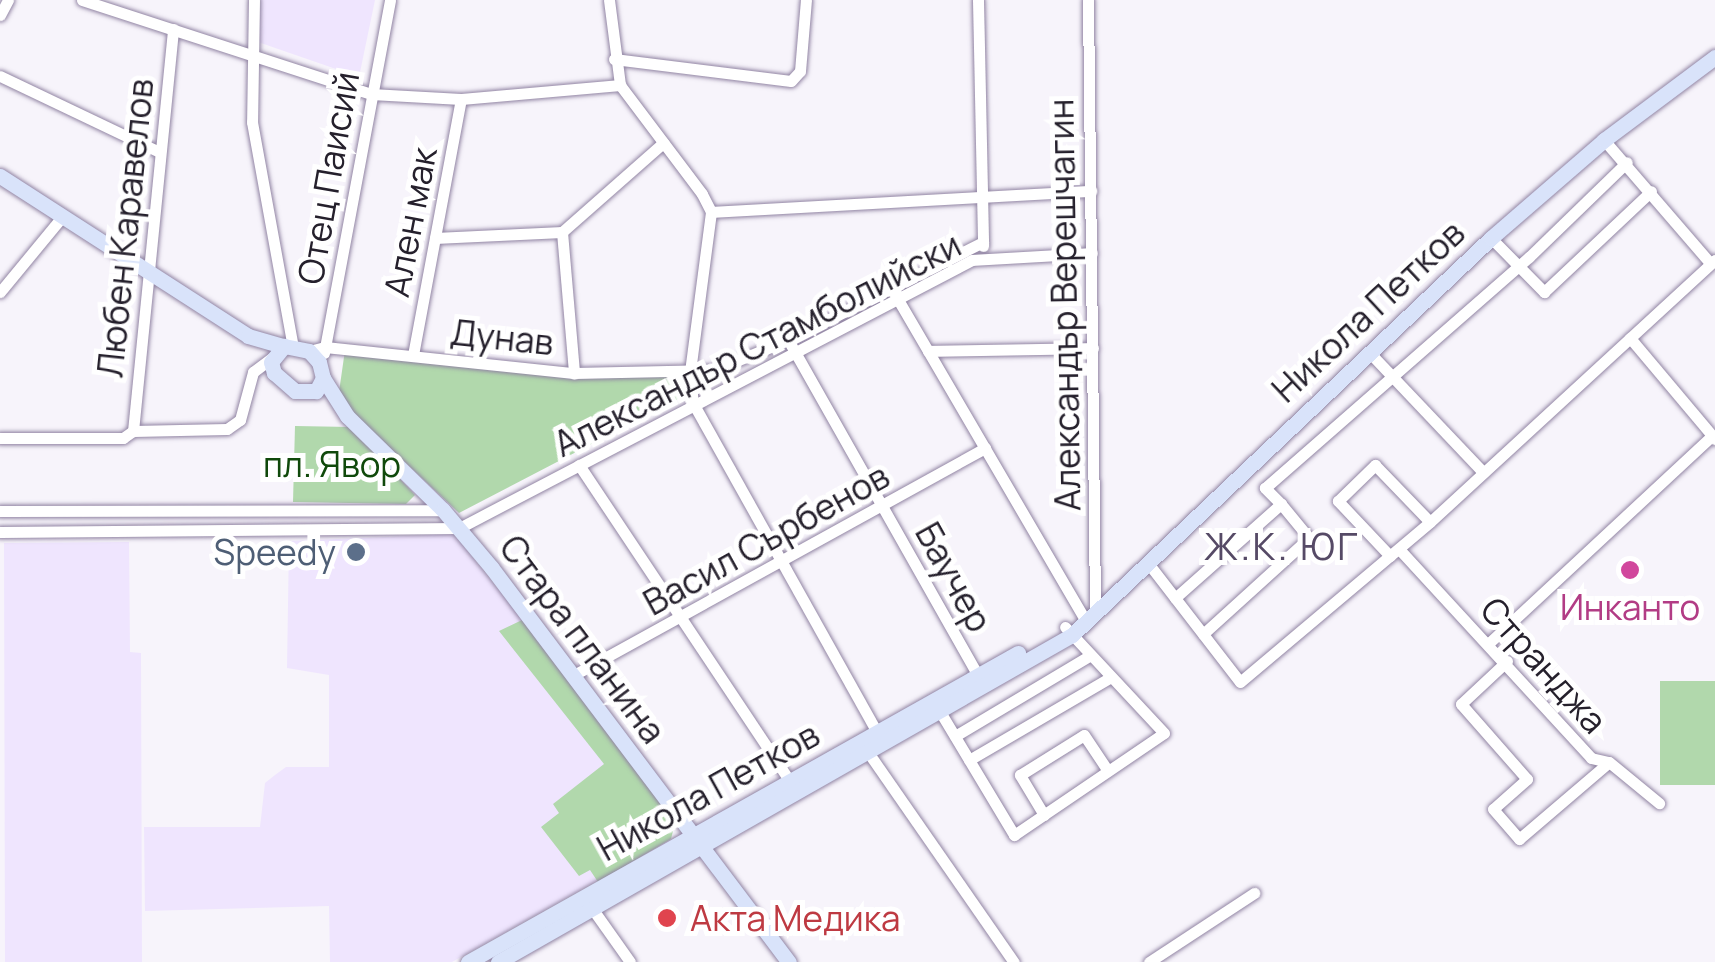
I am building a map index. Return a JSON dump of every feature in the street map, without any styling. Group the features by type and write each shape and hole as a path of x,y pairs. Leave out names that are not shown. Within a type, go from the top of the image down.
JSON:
{"main road":[{"name":"Никола Петков","path":"468,962 503,956 698,837 1068,631 1148,563 1491,238 1604,140 1712,60"},
{"path":"0,176 248,336 289,352 278,378"},
{"name":"Стара планина","path":"289,352 322,372 347,416"},
{"path":"309,393 322,372"},
{"name":"Стара планина","path":"278,378 347,416 459,528 698,837 789,962"},
{"name":"Никола Петков","path":"880,737 939,710 981,680"}],"street":[{"path":"0,15 8,0"},
{"path":"82,0 371,94 462,99 620,86"},
{"path":"135,0 139,18"},
{"path":"0,438 123,438 132,431 215,431 235,426 252,372 289,352 252,122 254,0"},
{"name":"Отец Паисий","path":"289,352 371,94 390,0"},
{"path":"609,0 620,86 702,194 711,212 690,371 696,408 880,737"},
{"path":"614,59 791,81 800,71 806,0"},
{"path":"978,0 984,258"},
{"name":"Александър Верешчагин","path":"1088,0 1095,576 1090,615"},
{"name":"Любен Каравелов","path":"132,431 173,29"},
{"path":"0,76 160,152"},
{"name":"Ален мак","path":"413,355 462,99"},
{"path":"1148,563 1240,682 1430,522 1630,338 1712,261 1604,140"},
{"path":"435,238 562,232 663,143"},
{"path":"1203,634 1310,538 1265,488 1627,162"},
{"path":"1491,238 1544,292 1651,191"},
{"path":"711,212 1091,192"},
{"path":"0,292 60,218"},
{"path":"562,232 574,373"},
{"name":"Александър Стамболийски","path":"459,528 696,408 792,346 983,242"},
{"name":"Александър Стамболийски","path":"894,293 984,258 1092,253"},
{"path":"894,293 1066,588 1090,615"},
{"path":"1489,643 1714,437 1630,338"},
{"name":"Александър Стамболийски","path":"690,371 723,369 792,346"},
{"name":"Баучер","path":"792,346 981,680"},
{"path":"928,352 1092,348"},
{"name":"Дунав","path":"289,352 413,355 574,373 690,371"},
{"path":"1368,352 1482,472"},
{"path":"252,372 278,378"},
{"name":"Васил Сърбенов","path":"572,676 682,619 985,448"},
{"path":"579,464 792,786"},
{"name":"Странджа","path":"1430,522 1375,465 1338,501 1489,643 1591,758 1609,762 1659,803"},
{"path":"1175,598 1281,504"},
{"path":"0,511 443,510"},
{"path":"0,532 459,528"},
{"path":"1066,588 1080,588 1095,576"},
{"path":"939,710 1014,835 1164,734 1068,631"},
{"path":"955,736 1091,655"},
{"path":"1506,662 1461,704 1527,779 1493,808 1519,838 1609,762"},
{"path":"969,760 1111,677"},
{"path":"1044,815 1020,775 1084,735 1108,771"},
{"path":"864,746 1014,962"},
{"path":"1150,962 1254,893"},
{"path":"588,902 630,962"}],"shaded area":[{"path":"261,0 375,0 359,77 258,42"},
{"path":"454,534 522,620 671,839 452,962 330,962 329,906 145,911 144,827 260,827 265,783 286,767 329,767 329,675 287,668 289,541"},
{"path":"129,542 130,652 141,653 142,962 5,962 4,543"}],"green space":[{"path":"345,350 573,379 673,372 678,399 459,513 338,399"},
{"name":"пл. Явор","path":"295,426 351,427 415,495 406,504 293,502"},
{"path":"522,620 675,823 671,839 598,882 590,870 579,876 541,827 559,813 553,804 604,764 499,631"},
{"path":"1660,681 1715,681 1715,785 1660,785"}],"place":[{"name":"Speedy","path":"356,552"},
{"name":"Инканто","path":"1630,570"},
{"name":"Акта Медика","path":"667,918"}],"district":[{"name":"Ж.К. ЮГ","path":"1282,546"}]}
